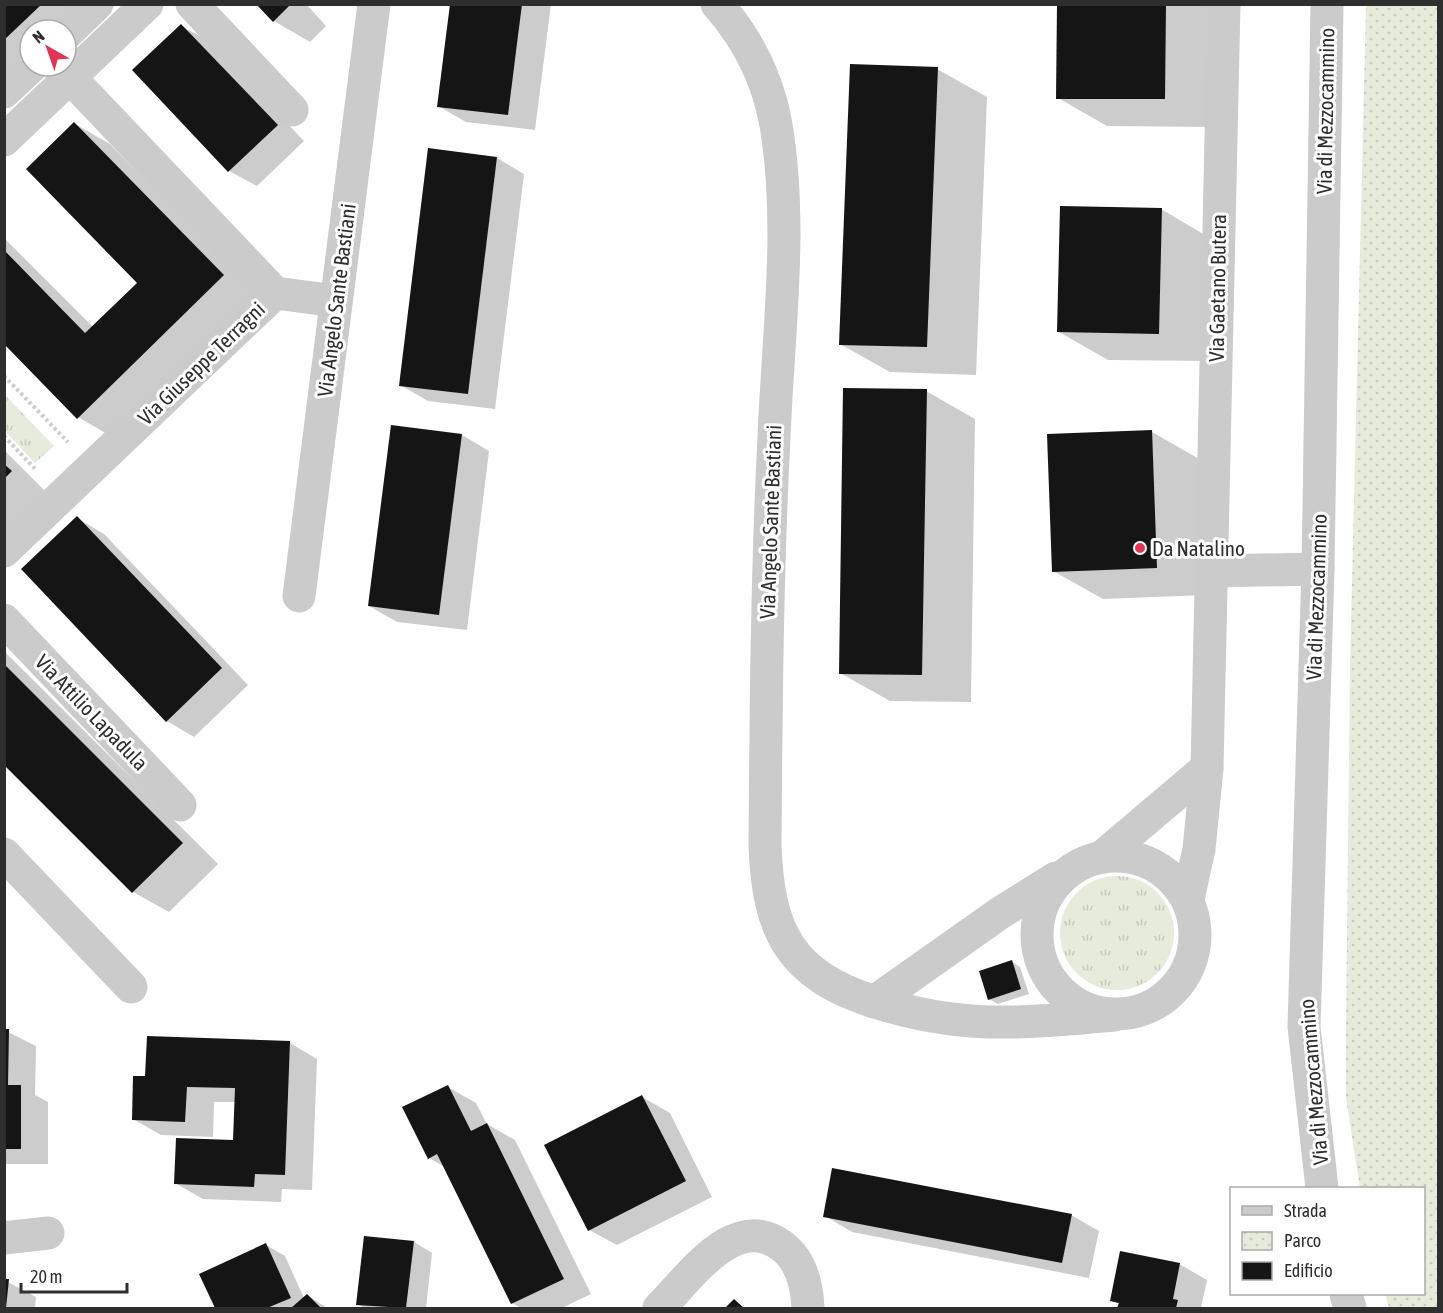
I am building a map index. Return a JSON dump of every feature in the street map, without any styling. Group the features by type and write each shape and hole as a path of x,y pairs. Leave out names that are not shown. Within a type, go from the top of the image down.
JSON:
{"street":[{"path":"78,22 97,4"},
{"path":"78,61 147,4"},
{"path":"192,4 292,110"},
{"name":"Via Angelo Sante Bastiani","path":"299,597 374,4"},
{"name":"Via Angelo Sante Bastiani","path":"717,4 731,19 752,52 767,87 777,134 783,199 766,601 765,845 768,884 776,919 802,964 837,989 920,1016 983,1023 1114,1015"},
{"name":"Via Gaetano Butera","path":"1188,899 1199,849 1207,768 1224,4"},
{"name":"Via di Mezzocammino","path":"1322,1187 1304,1027 1318,570 1327,4"},
{"path":"4,92 19,78"},
{"path":"4,140 60,78"},
{"name":"Via Giuseppe Terragni","path":"4,550 275,293 71,78"},
{"path":"275,293 336,301"},
{"path":"1212,571 1318,570"},
{"name":"Via Attilio Lapadula","path":"4,620 180,805"},
{"path":"874,1002 1000,913 1072,868 1103,856 1207,768"},
{"path":"4,854 131,987"},
{"path":"1072,868 1054,885 1041,907 1036,932 1039,957 1050,980 1068,998 1089,1010 1114,1015 1141,1010 1166,998 1184,977 1194,952 1196,925 1188,899 1173,878 1152,864 1128,856 1103,856"},
{"path":"4,1238 48,1233"},
{"path":"659,1308 715,1252 726,1244 753,1236 774,1240 793,1257 806,1287 807,1308"}],"path":[{"path":"4,376 92,468"},
{"path":"4,436 62,496"}],"green space":[{"path":"1366,5 1438,5 1438,1308 1389,1308 1385,1295 1425,1295 1425,1187 1360,1187 1346,1098 1350,665"},
{"path":"4,394 54,446 35,463 5,431"},
{"path":"1117,876 1139,880 1149,885 1165,901 1170,911 1174,933 1170,955 1165,965 1149,981 1139,986 1117,990 1095,986 1085,981 1069,965 1064,955 1060,933 1064,911 1069,901 1085,885 1095,880"}],"building":[{"path":"4,4 42,4 27,18 18,18 18,27 4,40"},
{"path":"256,4 291,4 273,22"},
{"path":"450,4 522,4 508,115 437,107"},
{"path":"1057,4 1166,4 1165,99 1056,99"},
{"path":"181,24 278,125 228,172 132,70"},
{"path":"850,64 938,67 927,347 839,345"},
{"path":"74,122 224,275 77,419 4,344 4,250 85,333 137,283 26,169"},
{"path":"428,148 497,157 468,394 399,386"},
{"path":"1060,206 1162,208 1159,334 1057,332"},
{"path":"843,388 927,389 922,675 839,674"},
{"path":"391,425 462,434 439,615 368,606"},
{"path":"1152,430 1157,568 1052,572 1047,434"},
{"path":"4,464 12,471 4,479"},
{"path":"77,516 222,668 166,722 21,569"},
{"path":"4,664 183,843 132,893 4,765"},
{"path":"1012,960 1021,989 988,1000 979,971"},
{"path":"4,1029 9,1029 8,1085 21,1085 21,1149 4,1149"},
{"path":"147,1036 290,1041 285,1175 255,1174 254,1187 174,1184 176,1138 233,1140 235,1088 187,1087 185,1122 132,1120 133,1076 145,1076"},
{"path":"448,1085 471,1131 487,1123 564,1279 511,1304 437,1154 428,1159 402,1107"},
{"path":"642,1095 686,1181 588,1231 544,1145"},
{"path":"832,1168 1072,1214 1062,1263 823,1217"},
{"path":"364,1236 414,1241 406,1308 356,1305"},
{"path":"266,1243 291,1298 267,1308 215,1308 199,1274"},
{"path":"1120,1251 1180,1263 1173,1299 1178,1300 1176,1308 1117,1308 1119,1303 1110,1301"},
{"path":"4,1279 9,1279 6,1308 4,1308"},
{"path":"307,1294 321,1308 291,1308"},
{"path":"734,1299 744,1308 725,1308"}],"place":[{"name":"Da Natalino","path":"1140,548"}]}
